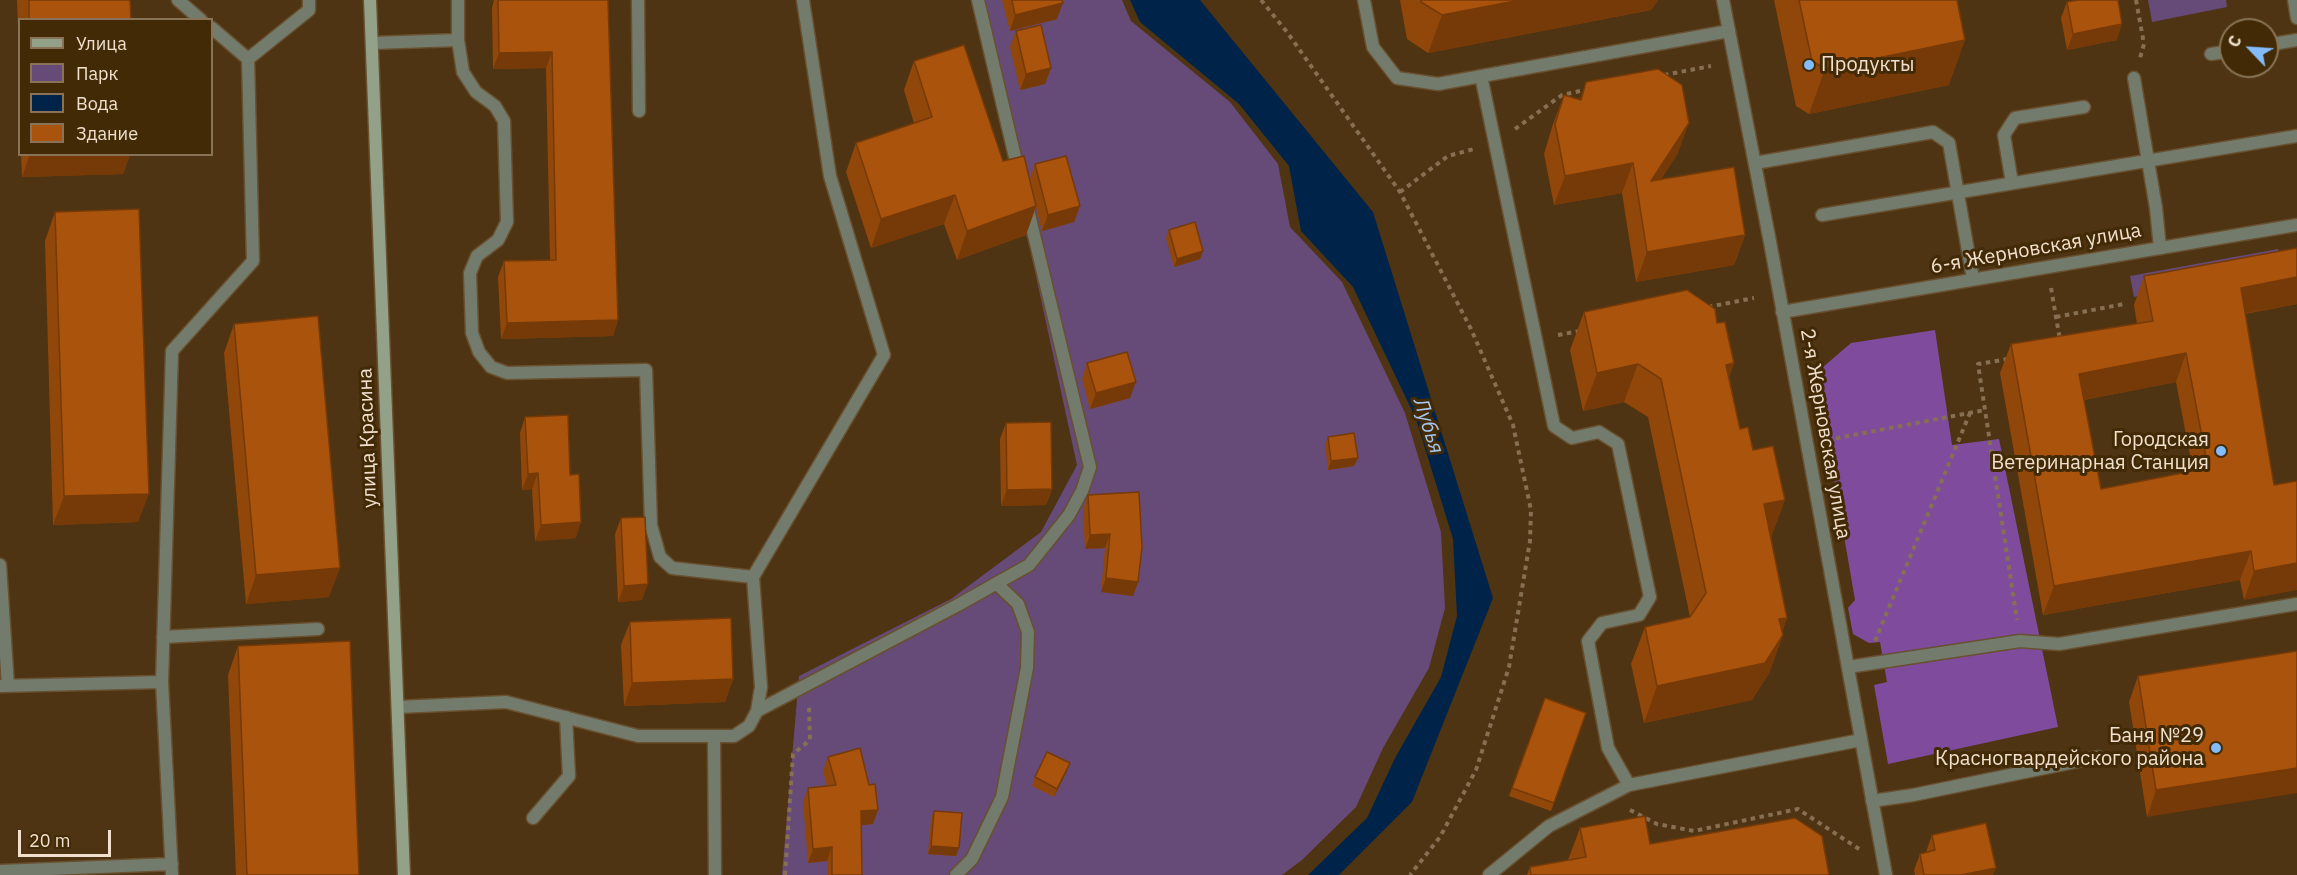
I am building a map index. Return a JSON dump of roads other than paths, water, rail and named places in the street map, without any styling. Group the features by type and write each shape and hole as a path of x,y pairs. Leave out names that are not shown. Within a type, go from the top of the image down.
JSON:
{"main road":[{"name":"улица Красина","path":"370,0 404,875"}],"street":[{"path":"178,0 199,18"},
{"path":"248,59 309,10 309,0"},
{"path":"459,0 458,40 463,72 476,92 495,106 504,121 507,222 498,240 477,256 470,273 472,333 479,352 491,367 507,373 646,370 651,525 660,557 672,568 753,577"},
{"path":"638,0 639,111"},
{"path":"398,707 506,702 638,735 734,736 749,726 757,711 762,687 753,577 884,355 830,177 804,0"},
{"path":"757,711 1029,566 1069,515 1082,491 1090,467 978,0"},
{"path":"1364,0 1373,47 1396,78 1438,84 1729,31"},
{"name":"2-я Жерновская улица","path":"1723,0 1886,875"},
{"path":"2294,0 2297,18"},
{"path":"0,871 172,869 162,682 172,351 253,261 248,59 213,29"},
{"path":"372,44 458,40"},
{"path":"2279,43 2297,40"},
{"path":"2211,54 2219,53"},
{"path":"1481,76 1554,426 1572,438 1599,432 1618,444 1625,477 1650,597 1639,615 1602,623 1588,641 1608,748 1629,785"},
{"path":"2134,78 2160,248"},
{"path":"2012,183 2004,135 2015,118 2084,107"},
{"path":"1755,163 1933,132 1949,143 1973,279"},
{"path":"1822,215 2297,136"},
{"name":"6-я Жерновская улица","path":"1782,312 2297,225"},
{"path":"0,565 4,686 162,682"},
{"path":"956,875 972,858 1002,797 1027,668 1028,632 1018,604 997,584"},
{"path":"1848,667 2020,641 2059,644 2297,604"},
{"path":"164,637 318,629"},
{"path":"533,818 569,776 566,717"},
{"path":"714,736 715,875"},
{"path":"1489,875 1549,826 1629,785 1861,740"},
{"path":"1872,801 1913,795 2098,757"}],"water":[{"name":"Лубья","path":"1130,0 1200,0 1373,212 1493,598 1412,802 1339,875 1308,875 1367,818 1395,758 1441,677 1457,616 1453,539 1416,419 1353,287 1301,231 1289,166 1239,104 1140,22"}],"place":[{"name":"Продукты","path":"1809,65"},
{"name":"Городская Ветеринарная Станция","path":"2221,451"},
{"name":"Баня №29 Красногвардейского района","path":"2216,748"}]}
